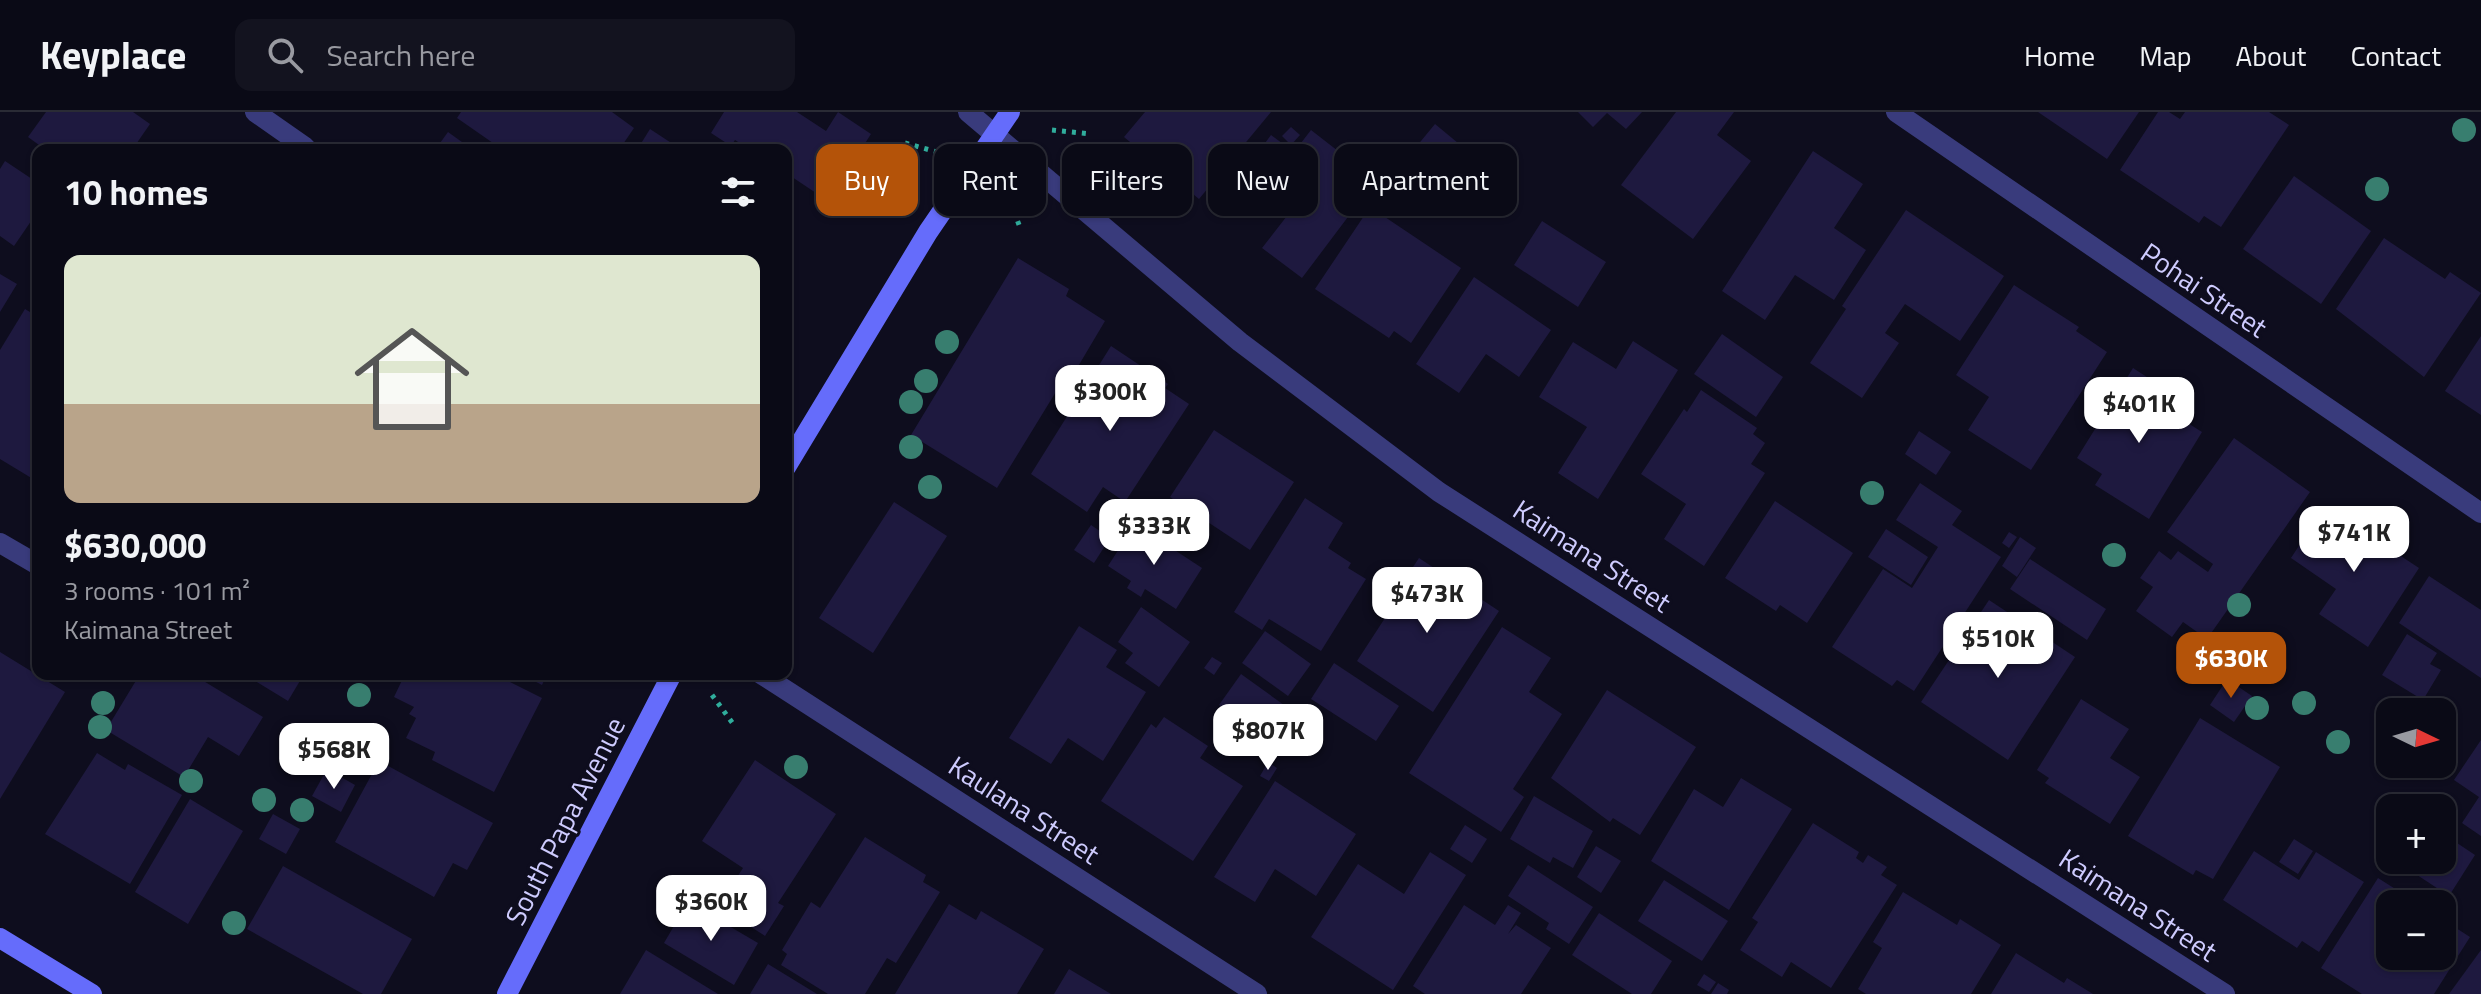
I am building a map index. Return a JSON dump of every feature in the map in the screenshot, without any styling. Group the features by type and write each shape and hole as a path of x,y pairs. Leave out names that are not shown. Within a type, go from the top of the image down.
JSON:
{"street":[{"path":"255,112 301,144"},
{"name":"Kaimana Street","path":"968,112 1240,342 1439,492 2225,994"},
{"path":"792,457 928,232 1010,112"},
{"name":"Pohai Street","path":"1896,112 2481,513"},
{"path":"0,543 32,562"},
{"name":"South Papa Avenue","path":"507,994 669,680"},
{"name":"Kaulana Street","path":"770,680 1257,994"},
{"path":"0,938 92,994"}],"path":[{"path":"1052,130 1091,134"},
{"path":"905,143 934,151"},
{"path":"1016,216 1021,230"},
{"path":"712,695 734,725"}],"building":[{"path":"46,112 133,112 150,124 136,144 38,144 28,137"},
{"path":"461,112 612,112 634,128 623,144 494,144 457,118"},
{"path":"724,112 797,112 826,131 838,112 871,134 865,144 816,144 816,193 792,177 792,144 741,144 735,140 728,144 711,133"},
{"path":"1145,112 1271,112 1245,144 1208,144 1208,188 1199,199 1192,193 1192,144 1132,144 1124,137"},
{"path":"1578,112 1642,112 1626,129 1607,113 1593,127"},
{"path":"1676,112 1734,112 1717,135 1751,161 1693,239 1621,185"},
{"path":"2038,112 2139,112 2107,159"},
{"path":"2158,112 2169,112 2180,119 2185,112 2269,112 2289,125 2221,227 2204,216 2199,223 2120,170"},
{"path":"1435,124 1459,144 1419,144"},
{"path":"1291,127 1300,135 1292,144 1282,136"},
{"path":"650,129 673,144 641,144"},
{"path":"1311,130 1334,148 1334,216 1349,216 1302,278 1262,248 1287,216 1318,216 1318,144 1300,144"},
{"path":"448,132 465,144 439,144"},
{"path":"1271,135 1283,144 1264,144"},
{"path":"1813,151 1863,184 1834,228 1866,250 1834,300 1795,275 1765,320 1722,291"},
{"path":"5,161 32,179 32,220 14,246 0,236 0,169"},
{"path":"2294,176 2371,231 2321,304 2243,249"},
{"path":"1906,210 2004,276 1960,341 1905,304 1885,333 1899,343 1862,398 1810,363 1846,309 1842,306"},
{"path":"1364,216 1383,216 1461,268 1411,343 1394,331 1389,338 1315,289"},
{"path":"1542,221 1606,262 1578,307 1514,265"},
{"path":"2384,238 2445,279 2450,272 2481,293 2424,377 2336,309"},
{"path":"1018,258 1069,289 1066,296 1105,321 1070,380 1065,377 997,488 911,435"},
{"path":"0,274 17,284 0,312"},
{"path":"1474,277 1551,330 1519,377 1486,354 1459,393 1416,364"},
{"path":"2014,285 2079,327 2076,331 2107,352 2031,470 1968,430 1989,397 1956,375"},
{"path":"25,309 32,313 32,478 0,459 0,350"},
{"path":"1722,334 1783,377 1756,417 1694,374"},
{"path":"2481,336 2481,415 2445,391"},
{"path":"1633,341 1678,370 1598,499 1558,473 1587,427 1539,397 1573,342 1616,369"},
{"path":"1111,346 1168,384 1165,388 1189,404 1125,502 1103,487 1087,512 1031,474"},
{"path":"2133,368 2173,394 2164,408 2202,432 2149,519 2095,485 2102,474 2077,458"},
{"path":"1701,390 1757,428 1753,434 1765,443 1751,464 1765,473 1704,566 1664,539 1686,504 1641,474 1684,409 1687,412"},
{"path":"1214,430 1294,482 1250,550 1170,497"},
{"path":"1919,431 1951,452 1936,475 1905,454"},
{"path":"2234,438 2310,492 2207,639 2183,622 2172,637 2136,611 2153,587 2140,578 2159,551 2171,560 2178,551 2208,572 2213,564 2167,532"},
{"path":"1920,483 1962,511 1952,525 2001,557 1914,691 1897,680 1892,686 1832,647 1883,569 1912,588 1938,547 1896,520"},
{"path":"1305,498 1343,523 1328,548 1351,563 1348,568 1366,579 1321,651 1269,619 1262,630 1234,612"},
{"path":"1775,501 1853,553 1807,623 1780,605 1776,611 1725,578"},
{"path":"894,502 947,536 873,653 819,618"},
{"path":"2325,506 2419,568 2368,647 2319,614 2336,589 2291,558"},
{"path":"1135,524 1202,568 1176,609 1145,589 1141,597 1127,588 1131,581 1108,566"},
{"path":"1091,525 1110,538 1094,563 1074,550"},
{"path":"1886,529 1928,557 1911,585 1868,557"},
{"path":"2009,532 2017,537 2009,548 2002,543"},
{"path":"2020,537 2036,548 2017,577 2002,566"},
{"path":"1419,558 1499,611 1433,712 1357,661 1385,618 1381,615"},
{"path":"2030,559 2106,609 2087,640 2010,589"},
{"path":"2429,576 2481,610 2481,678 2399,623"},
{"path":"1989,600 2075,657 2008,760 1921,702"},
{"path":"1141,607 1190,642 1159,687 1125,663 1133,653 1118,642"},
{"path":"1079,626 1117,650 1106,667 1146,692 1103,761 1068,738 1051,764 1009,738"},
{"path":"1502,627 1551,658 1529,692 1562,714 1513,789 1524,797 1501,832 1409,773"},
{"path":"1265,631 1311,664 1288,696 1242,663"},
{"path":"2407,634 2437,653 2430,664 2441,670 2424,698 2382,675"},
{"path":"0,652 32,672 32,680 46,680 65,692 0,799"},
{"path":"1212,657 1222,663 1214,675 1204,668"},
{"path":"1334,663 1399,706 1376,741 1311,699"},
{"path":"1241,674 1291,710 1268,741 1219,705"},
{"path":"2227,679 2252,696 2234,722 2210,705"},
{"path":"136,680 202,680 263,717 239,756 208,737 184,777 106,730"},
{"path":"254,680 300,680 288,701"},
{"path":"402,680 506,680 542,698 494,792 432,760 435,752 406,738 416,718 409,714 414,707 394,697"},
{"path":"1607,690 1696,747 1640,835 1613,818 1610,822 1551,778"},
{"path":"2081,699 2129,729 2110,758 2140,777 2110,824 2045,783 2049,778 2037,770"},
{"path":"1164,717 1208,746 1200,758 1243,786 1193,861 1101,801 1151,724 1156,728"},
{"path":"2200,718 2280,767 2213,879 2196,870 2193,875 2128,836"},
{"path":"323,727 357,744 345,769 310,751"},
{"path":"2481,740 2481,836 2462,823 2479,797 2454,780"},
{"path":"97,753 125,770 128,764 182,795 130,884 45,834"},
{"path":"755,760 836,814 778,903 784,906 765,936 718,906 743,868 702,841"},
{"path":"379,761 493,823 467,870 453,863 434,897 335,842"},
{"path":"1268,762 1277,768 1269,781 1260,776"},
{"path":"327,769 355,785 341,812 312,796"},
{"path":"1741,778 1792,809 1729,910 1651,861 1694,789 1723,807"},
{"path":"1275,781 1356,834 1316,896 1275,869 1255,902 1214,877"},
{"path":"1534,796 1593,831 1573,868 1553,857 1550,863 1510,839"},
{"path":"190,799 243,831 188,924 135,892"},
{"path":"273,814 300,829 286,854 259,839"},
{"path":"1813,823 1859,852 1856,858 1863,863 1868,855 1887,867 1881,875 1897,885 1831,988 1791,962 1782,977 1740,950 1758,922 1752,918"},
{"path":"1465,825 1487,839 1472,863 1450,849"},
{"path":"865,837 926,875 923,882 940,892 896,963 887,958 865,994 828,994 781,965 787,954 782,950 811,902 820,908"},
{"path":"2294,839 2313,851 2298,874 2279,862"},
{"path":"2456,842 2475,855 2453,890 2440,890 2416,874 2456,874"},
{"path":"1596,846 1621,861 1601,893 1577,877"},
{"path":"2254,851 2299,880 2316,852 2364,882 2319,952 2302,941 2297,948 2223,900"},
{"path":"1430,852 1466,875 1393,990 1311,937 1358,864 1404,894"},
{"path":"1528,865 1593,907 1569,944 1546,929 1549,923 1508,896"},
{"path":"283,866 412,939 381,994 363,994 247,929"},
{"path":"2378,878 2397,890 2376,890 2376,970 2449,970 2434,994 2362,994 2321,968"},
{"path":"1664,880 1728,921 1702,961 1638,921"},
{"path":"1903,892 1957,925 1960,919 2001,945 1971,994 1866,994 1858,989 1882,948 1873,942"},
{"path":"688,902 758,943 734,985 664,943"},
{"path":"949,904 976,920 981,911 1044,949 1017,994 895,994"},
{"path":"1464,905 1495,925 1508,905 1521,913 1508,934 1516,925 1551,948 1521,994 1425,994 1413,986"},
{"path":"1599,913 1672,961 1651,994 1632,994 1572,955"},
{"path":"2456,928 2470,937 2456,959"},
{"path":"646,950 718,994 620,994"},
{"path":"2481,950 2481,994 2449,994"},
{"path":"2016,953 2064,983 2067,978 2093,994 1991,994"},
{"path":"768,964 817,994 750,994"},
{"path":"1069,969 1111,994 1054,994"},
{"path":"1704,974 1716,982 1709,992 1697,985"},
{"path":"1718,983 1729,990 1727,994 1711,994"}]}
